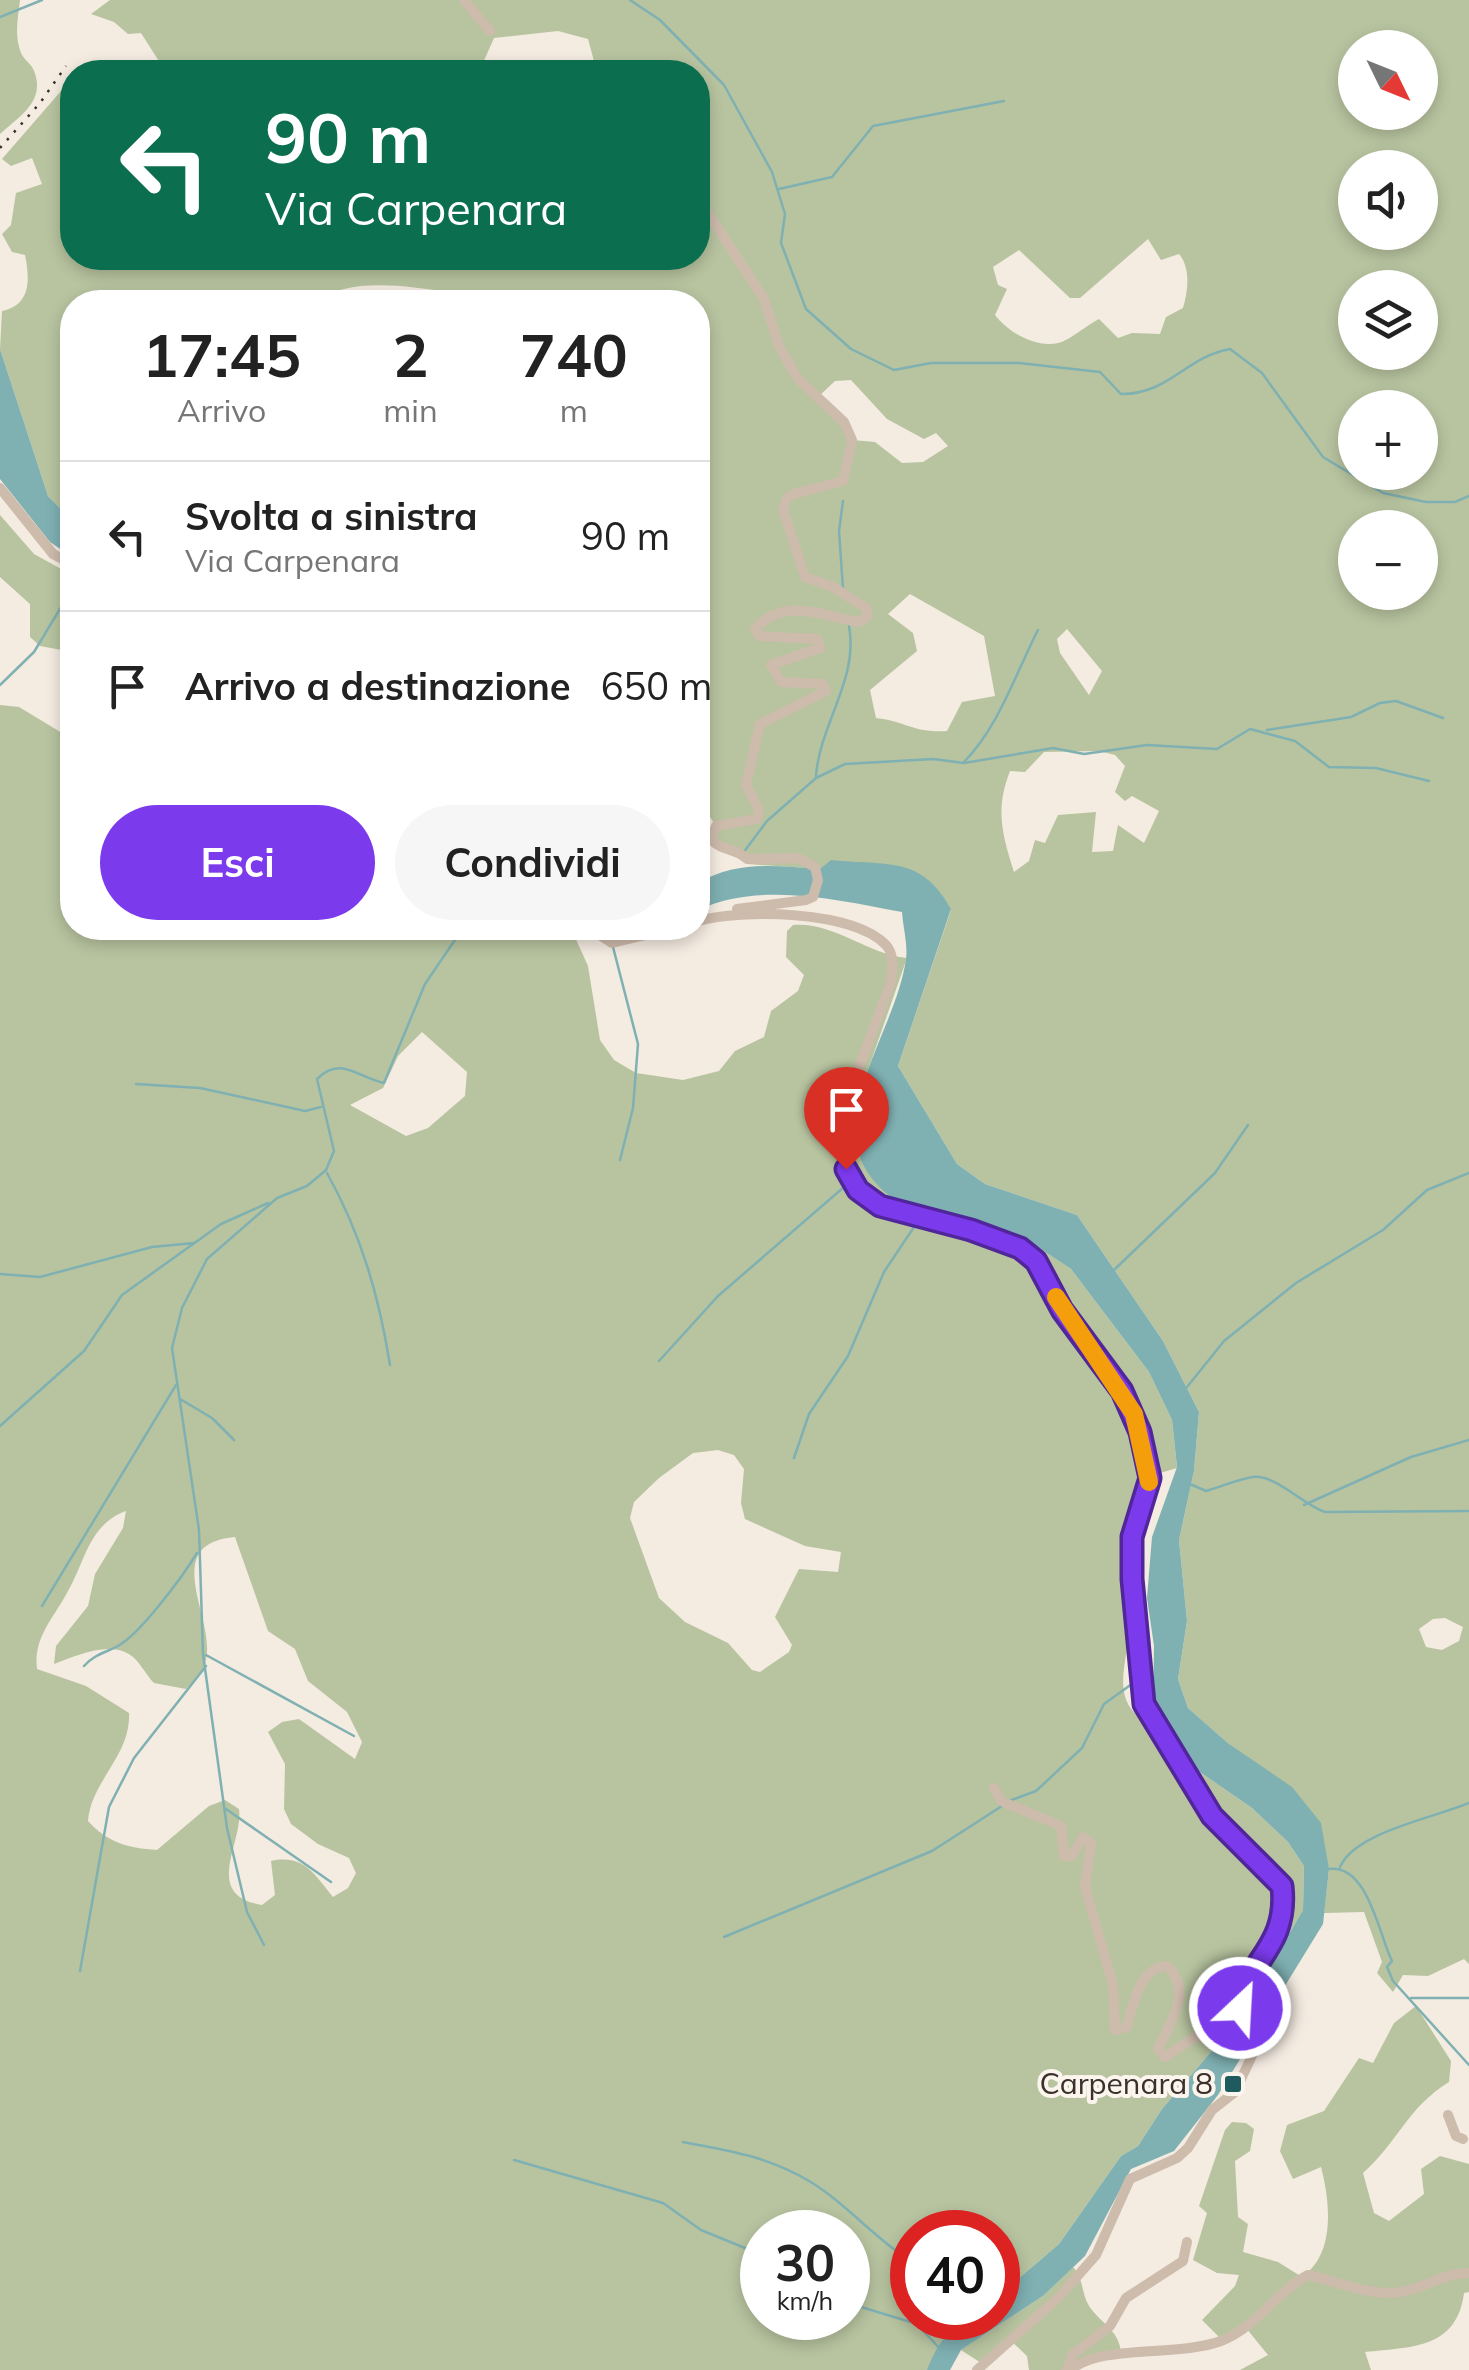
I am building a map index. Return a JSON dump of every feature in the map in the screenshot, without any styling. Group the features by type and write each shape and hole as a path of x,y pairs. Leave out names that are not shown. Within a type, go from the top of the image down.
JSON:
{"street":[{"path":"464,0 490,31"},
{"path":"710,216 764,298 779,346 798,379 844,422 852,440 843,481 794,494 787,498 783,510 806,577 850,597 866,608 868,616 859,622 802,609 784,611 770,616 755,629 758,636 817,640 820,648 778,659 772,666 781,682 823,684 826,690 760,724 746,785 759,810 758,819 716,826 711,832 716,846 741,853 747,859 798,858 814,867 817,886 810,899 710,915"},
{"path":"0,488 60,558"},
{"path":"710,918 742,914 811,916 863,931 886,945 893,960 891,982 843,1110 846,1169 858,1190 880,1206 971,1230 1020,1248 1036,1261 1062,1310 1134,1414 1150,1478 1132,1537 1132,1579 1144,1704 1212,1816 1282,1886 1282,1918 1275,1939 1246,1983 1237,2010 1164,2057 1158,2048 1178,2009 1179,1982 1167,1966 1158,1966 1147,1973 1127,2027 1120,2032 1115,2030 1113,1985 1085,1887 1091,1843 1083,1837 1072,1856 1064,1856 1061,1826 1001,1800 994,1788"},
{"path":"977,2370 1059,2297 1096,2255 1130,2179 1178,2158 1202,2130 1212,2110 1235,2092 1258,2044 1256,2034 1237,2010"},
{"path":"1448,2115 1456,2136 1463,2139"},
{"path":"1069,2370 1072,2354 1110,2326 1126,2298 1184,2261 1188,2242"},
{"path":"1069,2370 1084,2359 1102,2354 1166,2354 1223,2341 1308,2275 1384,2292 1405,2292 1443,2274 1469,2273"}],"green space":[{"path":"0,0 20,0 19,46 33,68 37,91 23,114 0,134"},
{"path":"110,0 1469,0 1469,1964 1464,1959 1428,1976 1403,1975 1393,1992 1377,1973 1382,1962 1364,1912 1324,1913 1329,1869 1229,1744 1188,1708 1178,1679 1187,1621 1179,1540 1194,1471 1199,1412 1163,1341 1077,1215 985,1184 957,1164 898,1066 951,910 820,869 747,864 747,859 716,846 710,819 710,290 430,290 383,285 344,290 60,290 60,508 48,496 0,349 2,311 19,303 28,282 25,255 12,252 2,234 11,225 16,193 42,184 32,158 11,166 2,159 60,92 60,270 710,270 710,60 594,60 588,39 558,31 494,38 484,60 158,60 141,33 128,34 114,22 91,14","holes":["1148,239 1161,260 1179,254 1187,273 1183,308 1166,317 1160,334 1132,333 1118,338 1099,319 1058,343 1040,343 1023,337 995,315 1007,289 998,285 993,267 1019,250 1070,298 1080,298","851,380 887,419 924,439 936,433 948,446 923,462 902,463 875,442 852,440 818,397 835,381","910,594 984,636 995,696 962,702 947,731 876,718 870,690 917,651 913,633 888,614","1067,629 1102,671 1089,695 1060,653 1057,639","1099,751 1115,755 1125,766 1115,792 1125,801 1132,796 1159,811 1144,843 1118,825 1113,851 1092,852 1096,812 1058,815 1045,843 1035,840 1029,861 1014,872 1002,810 1010,771 1025,772 1044,752","1445,1618 1463,1627 1459,1641 1442,1650 1426,1647 1419,1629 1433,1619"]},
{"path":"0,515 34,554 60,568 60,650 40,646 30,637 30,604 0,577"},
{"path":"0,705 19,707 60,732 60,940 576,940 588,966 600,1040 614,1060 636,1073 683,1080 719,1071 735,1051 764,1037 771,1011 798,991 804,975 786,957 787,931 793,925 823,928 878,951 907,958 855,1107 903,1205 1030,1242 1071,1269 1149,1372 1172,1420 1177,1468 1143,1478 1131,1520 1125,1698 1138,1716 1153,1705 1194,1768 1252,1808 1288,1842 1304,1866 1303,1910 1240,2018 1162,2109 1138,2146 1121,2156 1059,2244 1020,2277 1020,2210 890,2210 890,2340 946,2340 927,2370 0,2370","holes":["422,1032 467,1072 465,1096 428,1128 406,1136 350,1105 383,1088 398,1056","718,1450 734,1455 744,1469 741,1503 745,1519 805,1546 841,1552 838,1572 799,1569 775,1617 792,1645 789,1652 760,1672 752,1670 728,1643 685,1622 659,1598 630,1518 634,1502 693,1453","126,1511 123,1528 95,1574 88,1606 56,1646 54,1664 94,1651 115,1649 133,1657 154,1683 186,1689 202,1671 207,1646 194,1569 199,1554 212,1543 235,1537 268,1631 295,1649 308,1681 347,1712 362,1742 355,1759 299,1719 282,1722 268,1732 285,1764 284,1809 291,1824 318,1844 349,1858 356,1873 348,1888 333,1897 307,1868 292,1860 271,1861 275,1895 262,1905 233,1890 229,1879 239,1809 225,1800 209,1806 157,1850 119,1843 88,1821 96,1793 124,1742 129,1713 86,1686 37,1669 38,1647 96,1534"]},
{"path":"1416,2006 1451,2061 1449,2082 1422,2103 1363,2173 1374,2213 1389,2221 1424,2194 1421,2169 1440,2156 1469,2164 1469,2292 1464,2293 1460,2311 1442,2335 1429,2342 1365,2352 1371,2370 1240,2370 1268,2355 1246,2328 1223,2341 1202,2320 1235,2286 1239,2275 1217,2273 1193,2260 1207,2213 1199,2206 1225,2130 1232,2122 1246,2123 1254,2129 1250,2151 1235,2161 1238,2217 1248,2224 1243,2252 1278,2262 1302,2277 1321,2255 1328,2226 1327,2195 1321,2167 1293,2179 1280,2151 1287,2125 1324,2111 1359,2058 1373,2063 1394,2023"},
{"path":"1073,2267 1089,2306 1114,2333 1121,2354 1071,2370 1029,2370 1027,2356 1010,2340 1020,2340 1020,2311 1043,2296"},
{"path":"976,2340 1008,2340 981,2363 961,2350"}],"water":[{"path":"0,349 48,496 60,508 60,549 50,542 0,479"},
{"path":"831,860 901,866 928,879 951,909 898,1066 957,1164 985,1184 1077,1215 1163,1341 1199,1412 1194,1471 1179,1540 1187,1621 1178,1679 1188,1708 1229,1744 1292,1787 1321,1823 1329,1869 1323,1924 1218,2095 1174,2151 1131,2169 1085,2256 1043,2296 1020,2311 1020,2277 1059,2244 1121,2156 1138,2146 1162,2109 1240,2018 1303,1910 1304,1866 1288,1842 1252,1808 1194,1768 1153,1705 1154,1646 1147,1598 1152,1537 1177,1467 1172,1420 1149,1372 1071,1269 1030,1242 903,1205 873,1180 858,1152 856,1122 862,1090 906,959 902,912 826,898 773,895 747,896 710,906 710,877 757,866 820,869"},
{"path":"944,2340 976,2340 961,2350 950,2370 927,2370"}],"waterway":[{"path":"0,17 42,0"},
{"path":"630,0 660,20 699,60"},
{"path":"710,71 724,85 772,172 785,214 781,243 806,309 851,349 894,370 931,363 1019,363 1100,372 1121,394 1152,388 1201,359 1230,349 1262,373 1323,457 1383,493 1426,502 1455,502 1469,496"},
{"path":"779,189 832,177 873,126 1004,101"},
{"path":"843,501 839,531 843,589"},
{"path":"0,685 34,652 60,609"},
{"path":"816,776 824,738 849,664 849,626"},
{"path":"964,762 997,716 1038,630"},
{"path":"1267,730 1351,717 1380,703 1396,701 1443,718"},
{"path":"743,853 767,821 816,778 845,764 933,759 964,763 1053,748 1084,754 1147,745 1217,749 1250,729 1295,741 1329,767 1376,768 1429,781"},
{"path":"264,1945 247,1912 227,1828 203,1654 199,1530 172,1348 182,1308 207,1259 277,1198 307,1186 326,1170 334,1151 317,1079 342,1068 384,1083 425,984 455,940"},
{"path":"613,947 638,1044 633,1108 620,1160"},
{"path":"136,1084 200,1088 305,1111 321,1107"},
{"path":"1114,1270 1215,1173 1248,1125"},
{"path":"327,1173 367,1266 390,1365"},
{"path":"1187,1387 1224,1341 1296,1283 1383,1230 1427,1190 1469,1173"},
{"path":"659,1361 718,1296 851,1181"},
{"path":"0,1426 84,1351 122,1295 221,1224 268,1203"},
{"path":"794,1458 809,1414 848,1356 884,1272 918,1221"},
{"path":"0,1274 40,1277 152,1247 194,1243"},
{"path":"42,1606 176,1385"},
{"path":"180,1399 212,1418 234,1440"},
{"path":"1304,1505 1411,1457 1469,1440"},
{"path":"1190,1484 1206,1491 1262,1477 1325,1512 1469,1511"},
{"path":"84,1666 138,1629 197,1553"},
{"path":"206,1655 354,1736"},
{"path":"80,1971 109,1807 134,1758 206,1666"},
{"path":"1009,1801 1036,1791 1082,1748 1104,1704 1136,1681"},
{"path":"1340,1867 1348,1855 1378,1835 1469,1803"},
{"path":"724,1937 932,1851 1002,1806"},
{"path":"226,1809 331,1882"},
{"path":"1329,1869 1342,1870 1363,1889 1392,1961 1387,1967 1393,1981 1469,2065"},
{"path":"1411,1998 1469,1998"},
{"path":"683,2142 748,2156 794,2173 823,2190 890,2246"},
{"path":"514,2160 663,2203 701,2230 740,2246"},
{"path":"870,2310 917,2324 941,2350"}],"railway":[{"path":"0,148 60,75"}],"slow traffic":[{"path":"1056,1297 1134,1414 1149,1482"}],"place":[{"name":"Carpenara 8","path":"1233,2084"}],"route":[{"path":"846,1169 858,1190 880,1206 971,1230 1020,1248 1036,1261 1062,1310 1122,1391 1134,1414 1150,1478 1132,1537 1132,1579 1144,1704 1212,1816 1282,1886 1282,1918 1275,1939 1246,1983 1240,2008"}]}
